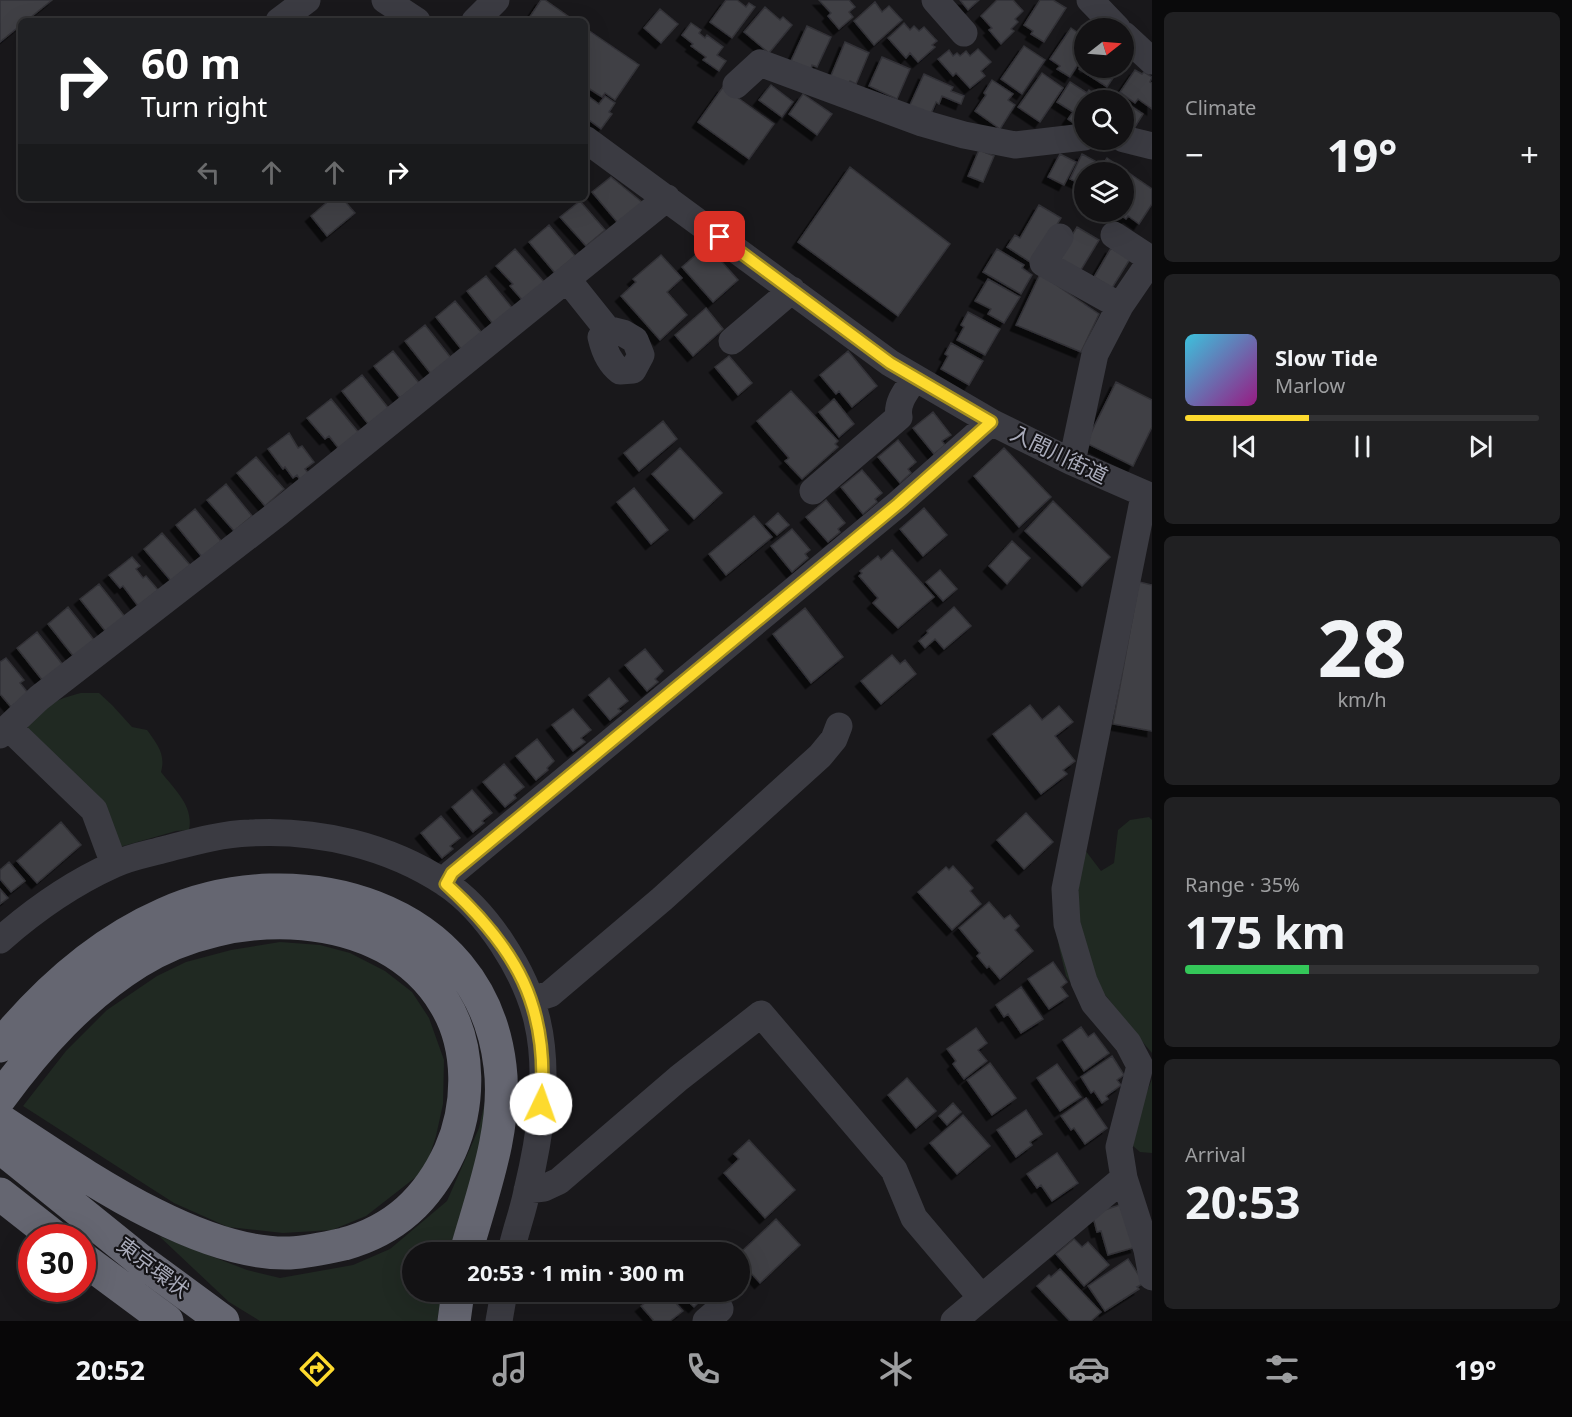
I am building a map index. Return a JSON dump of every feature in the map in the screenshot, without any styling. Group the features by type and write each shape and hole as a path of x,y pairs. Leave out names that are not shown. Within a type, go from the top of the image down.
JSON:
{"highway":[{"path":"0,1046 42,998 71,972 101,949 165,913 201,901 278,890 316,892 350,898 386,910 417,928 443,950 464,973 481,1002 494,1033 501,1068 500,1107 495,1145 469,1242"},
{"path":"0,1120 129,1201 176,1225 214,1240 253,1250 288,1253 323,1249 359,1239 391,1224 418,1202 440,1174 454,1142 463,1108 465,1074 459,1039 446,1005 424,976 396,953 364,936 328,927 283,923 253,924 214,931 178,943 140,960 104,985 70,1015 41,1046 6,1090"},
{"name":"東京環状","path":"0,1147 140,1260 223,1321"},
{"path":"0,1194 38,1224"},
{"name":"東京環状","path":"96,1268 167,1321"},
{"path":"454,1321 457,1302"}],"street":[{"path":"283,18 307,0"},
{"path":"385,0 412,18"},
{"path":"478,18 495,0"},
{"path":"935,0 964,33"},
{"path":"1090,0 1107,18"},
{"path":"1134,45 1152,62"},
{"path":"736,85 760,63 922,123 964,135 1015,145 1074,138"},
{"name":"入間川街道","path":"588,141 890,363 991,422 1148,497"},
{"path":"1134,142 1152,146"},
{"path":"114,864 94,810 4,731 39,698 278,513 667,198"},
{"path":"1072,462 1095,354 1120,306 1152,260 1114,235"},
{"path":"1060,237 1043,263 1120,306"},
{"path":"567,279 607,329"},
{"path":"732,341 792,290"},
{"path":"813,491 899,417 901,400 915,378"},
{"path":"446,884 452,873 898,504 991,422"},
{"path":"1148,497 1065,889 1067,924 1084,981 1094,1002 1128,1043 1140,1066 1119,1147 1124,1178 1149,1250 1152,1277"},
{"path":"531,1000 550,994 662,899 820,756 834,739 839,726"},
{"path":"0,940 45,905 114,864 208,838 249,833 314,835 387,853 446,884 475,910 516,964 537,1020 542,1051 539,1122 527,1190 514,1242"},
{"path":"527,1190 544,1188 559,1181 679,1078 760,1014 894,1170 914,1218 981,1297"},
{"path":"954,1321 1124,1178"},
{"path":"500,1321 503,1302"}],"shaded area":[{"path":"81,693 99,693 132,727 147,730 161,754 161,772 182,799 189,813 189,830 176,831 120,847 26,732 35,716 48,705"},
{"path":"1149,817 1152,820 1152,1053 1107,997 1098,989 1080,995 1066,976 1059,947 1054,908 1085,850 1101,871 1114,863 1118,830 1130,820"},
{"path":"280,942 320,945 350,953 385,971 412,992 429,1018 444,1060 443,1104 425,1170 366,1216 332,1230 283,1233 228,1227 174,1203 23,1106 66,1051 107,1010 157,976 186,962 231,950"},
{"path":"1152,1079 1152,1153 1140,1152 1133,1146 1136,1119"},
{"path":"487,1092 485,1140 456,1242 402,1242 402,1302 440,1302 437,1321 260,1321 229,1302 159,1236 247,1270 280,1278 353,1265 390,1249 447,1201 479,1128"}],"building":[{"path":"0,0 52,0 30,18 18,18 18,27 0,42"},
{"path":"541,0 545,0 571,18 529,18"},
{"path":"726,0 737,0 746,7 749,3 755,7 732,38 710,22"},
{"path":"819,0 849,0 855,7 849,12 853,17 839,29 828,16 831,13"},
{"path":"960,0 979,0 968,10"},
{"path":"997,0 1013,0 1023,11 1015,19 1018,22 1011,29 1014,31 1001,44 989,30 992,28 981,16"},
{"path":"1040,0 1053,0 1066,8 1044,42 1031,34 1033,31 1024,25"},
{"path":"875,2 882,12 889,6 902,20 874,45 854,21"},
{"path":"765,7 780,20 783,17 792,25 769,53 744,32"},
{"path":"660,9 678,24 661,43 644,28"},
{"path":"691,23 701,30 699,33 705,38 707,35 723,47 717,55 726,61 719,71 703,60 706,57 691,46 693,44 682,35"},
{"path":"904,23 910,30 914,26 919,31 924,27 937,41 932,45 935,47 918,62 910,53 906,58 888,38"},
{"path":"807,26 831,37 817,67 812,65 811,70 791,61"},
{"path":"1071,28 1074,30 1074,71 1070,77 1057,69 1060,66 1050,59"},
{"path":"588,30 639,65 615,100 605,93 602,97 588,88"},
{"path":"845,42 869,53 856,84 850,81 848,86 830,78"},
{"path":"1024,46 1045,60 1022,94 1001,79"},
{"path":"978,49 991,62 981,71 985,76 970,88 956,73 953,76 938,59 949,50 953,56 957,53 960,56 966,51 970,56"},
{"path":"882,57 910,69 897,99 869,86"},
{"path":"1134,71 1142,74 1144,72 1152,77 1150,82 1152,83 1152,109 1138,99 1134,102 1134,90 1121,90 1130,78 1134,78"},
{"path":"1042,73 1063,88 1040,122 1018,107"},
{"path":"924,74 953,87 951,91 964,96 961,104 942,96 939,104 936,102 930,116 909,107"},
{"path":"1093,78 1113,78 1107,87"},
{"path":"992,80 1013,94 1008,100 1015,105 1000,129 975,111 986,95 984,93"},
{"path":"1070,82 1082,90 1074,90 1074,123 1068,119 1073,112 1057,102"},
{"path":"771,85 793,102 782,117 759,100"},
{"path":"723,87 774,124 749,159 698,122"},
{"path":"803,94 832,114 817,135 789,114"},
{"path":"588,96 599,104 605,96 615,103 609,112 612,114 601,129 588,119"},
{"path":"1134,108 1143,114 1134,129"},
{"path":"979,150 994,156 983,182 968,176"},
{"path":"1060,154 1076,162 1064,185 1048,177"},
{"path":"1082,154 1095,161 1094,162 1078,162"},
{"path":"850,167 950,244 898,316 798,242"},
{"path":"611,177 643,203 618,223 592,192"},
{"path":"1134,177 1152,189 1152,204 1139,224 1134,220"},
{"path":"328,201 345,201 355,213 327,236 311,216"},
{"path":"580,201 605,230 586,246 560,217"},
{"path":"1039,205 1061,218 1033,264 1007,247 1015,235 1020,238"},
{"path":"549,225 575,256 555,273 529,242"},
{"path":"1077,227 1099,240 1079,273 1057,260"},
{"path":"707,245 738,280 713,302 682,267"},
{"path":"1111,248 1130,259 1112,288 1094,277"},
{"path":"515,249 545,283 524,302 510,286 513,284 496,266"},
{"path":"997,249 1024,265 1022,268 1032,275 1021,294 983,272"},
{"path":"661,255 682,278 667,292 687,315 660,340 621,296 636,282 633,279"},
{"path":"1040,274 1099,314 1081,352 1016,325"},
{"path":"486,276 513,309 493,324 467,291"},
{"path":"988,279 1020,297 1004,323 988,314 991,309 975,301"},
{"path":"455,301 482,333 462,350 436,317"},
{"path":"706,308 723,329 693,356 675,335"},
{"path":"968,312 1000,329 985,355 957,340"},
{"path":"425,325 451,358 431,374 405,341"},
{"path":"951,343 983,361 969,385 941,369 948,356 945,354"},
{"path":"393,351 419,383 400,398 374,366"},
{"path":"848,351 877,386 852,407 839,391 836,394 820,375"},
{"path":"729,356 752,383 738,395 715,367"},
{"path":"362,375 389,409 369,425 342,391"},
{"path":"1116,382 1152,400 1152,427 1133,466 1086,443"},
{"path":"791,391 838,441 835,444 838,447 802,479 785,461 789,458 757,421"},
{"path":"331,399 359,433 339,449 329,436 325,439 307,418"},
{"path":"834,399 854,424 839,437 819,412"},
{"path":"933,412 951,435 942,441 945,445 934,454 913,428"},
{"path":"663,421 677,439 639,471 624,453"},
{"path":"289,433 298,448 302,446 314,462 305,469 308,473 300,480 297,475 293,478 285,467 283,469 268,449"},
{"path":"898,440 916,462 908,469 911,473 900,483 878,457"},
{"path":"680,448 722,493 694,519 652,474"},
{"path":"1004,448 1051,497 1019,527 974,476"},
{"path":"256,457 284,489 265,506 237,473"},
{"path":"862,470 882,493 875,499 877,502 863,514 841,487"},
{"path":"226,484 252,516 234,531 207,500"},
{"path":"634,488 668,530 651,544 617,502"},
{"path":"826,500 845,523 838,529 840,532 828,542 806,517"},
{"path":"1053,501 1110,557 1082,586 1025,531"},
{"path":"924,508 947,535 923,556 900,529"},
{"path":"195,509 221,541 202,557 176,525"},
{"path":"778,513 789,525 777,535 766,524"},
{"path":"754,516 772,537 726,575 709,554"},
{"path":"792,529 810,550 805,554 808,558 792,572 771,546"},
{"path":"162,533 190,565 171,581 144,549"},
{"path":"1012,541 1030,558 1007,584 989,566"},
{"path":"892,550 934,597 898,628 873,603 878,598 859,576 862,573 860,571 878,556 881,560"},
{"path":"132,557 140,566 136,569 143,578 146,576 158,590 138,606 123,586 120,588 109,575"},
{"path":"940,570 957,589 943,601 926,582"},
{"path":"1139,582 1152,585 1152,731 1113,724"},
{"path":"99,584 125,617 106,632 80,599"},
{"path":"68,607 94,640 74,657 48,624"},
{"path":"954,607 971,626 944,649 935,639 925,648 919,641"},
{"path":"805,608 843,657 811,683 773,634"},
{"path":"37,632 63,665 43,681 17,648"},
{"path":"645,649 663,671 655,679 658,682 647,691 625,665"},
{"path":"892,655 900,664 905,660 916,674 881,704 861,681"},
{"path":"6,658 24,680 20,683 28,693 11,707 0,694 0,662"},
{"path":"609,678 628,701 610,720 589,695"},
{"path":"1030,705 1042,720 1059,706 1073,722 1055,736 1075,761 1063,770 1067,774 1041,794 993,734"},
{"path":"573,709 591,730 581,738 585,742 573,751 552,725"},
{"path":"537,739 554,761 547,768 548,770 536,780 516,756"},
{"path":"504,764 524,787 505,807 483,782"},
{"path":"472,790 492,813 473,832 452,807"},
{"path":"1026,813 1053,842 1024,869 997,840"},
{"path":"441,816 460,838 450,846 453,849 442,858 421,833"},
{"path":"61,822 81,845 37,883 17,861"},
{"path":"9,862 25,881 11,892 0,879 0,870"},
{"path":"953,866 973,888 970,891 981,904 952,930 918,892 946,867 949,870"},
{"path":"0,889 8,898 0,904"},
{"path":"989,902 1004,919 1010,915 1019,926 1015,930 1033,951 1000,979 977,956 980,953 959,928"},
{"path":"1053,962 1067,982 1061,987 1068,996 1049,1009 1028,979"},
{"path":"1021,987 1043,1019 1021,1033 1008,1014 1004,1017 996,1005"},
{"path":"1081,1027 1088,1037 1094,1033 1109,1053 1084,1071 1063,1040"},
{"path":"976,1028 987,1043 978,1050 987,1061 964,1079 953,1064 956,1061 947,1049"},
{"path":"1112,1056 1124,1075 1117,1080 1121,1085 1106,1096 1108,1099 1102,1103 1094,1091 1091,1093 1081,1077"},
{"path":"990,1063 1016,1098 992,1115 967,1080"},
{"path":"1057,1064 1081,1097 1060,1111 1037,1078"},
{"path":"907,1078 936,1111 916,1128 888,1095"},
{"path":"1086,1098 1107,1128 1085,1144 1074,1128 1071,1130 1061,1116"},
{"path":"953,1103 961,1112 947,1125 939,1116"},
{"path":"1026,1110 1042,1134 1030,1142 1032,1145 1016,1157 997,1130"},
{"path":"963,1115 990,1146 957,1174 930,1143"},
{"path":"749,1140 795,1190 765,1218 724,1173 739,1159 734,1154"},
{"path":"1057,1153 1078,1183 1052,1201 1041,1185 1037,1188 1027,1174"},
{"path":"1123,1204 1136,1247 1108,1255 1101,1231 1097,1232 1093,1217 1098,1212"},
{"path":"776,1219 800,1245 760,1283 750,1272 750,1244"},
{"path":"1074,1239 1082,1247 1088,1242 1109,1265 1084,1286 1056,1254"},
{"path":"1128,1259 1144,1283 1137,1287 1139,1289 1105,1311 1088,1286"},
{"path":"1060,1269 1101,1312 1091,1321 1070,1321 1037,1286"},
{"path":"646,1302 675,1302 683,1311 670,1321 654,1321 641,1306"},
{"path":"689,1302 699,1302 694,1307"}],"route":[{"path":"541,1104 542,1051 531,1000 516,964 496,936 475,910 446,884 452,873 898,504 991,422 890,363 720,237"}]}
